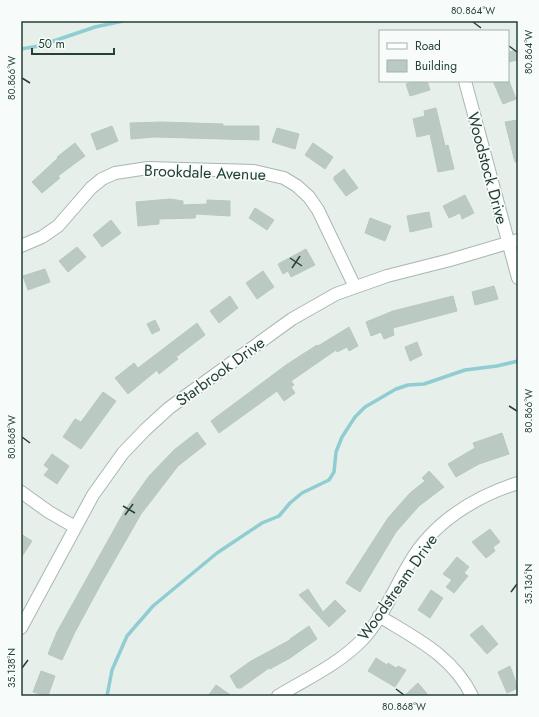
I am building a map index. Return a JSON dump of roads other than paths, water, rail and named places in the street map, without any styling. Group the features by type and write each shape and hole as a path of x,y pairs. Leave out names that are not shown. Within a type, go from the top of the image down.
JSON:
{"street":[{"name":"Woodstock Drive","path":"465,82 513,242 518,278"},
{"name":"Brookdale Avenue","path":"21,246 42,237 58,226 91,188 102,179 115,173 148,168 254,171 284,178 297,186 309,197 318,210 355,287"},
{"name":"Starbrook Drive","path":"21,628 93,496 116,462 145,430 169,408 292,319 321,302 355,287 387,276 513,242"},
{"name":"Woodstream Drive","path":"278,696 332,665 349,652 364,637 379,616 416,553 445,522 481,497 518,483"},
{"path":"21,492 49,512 75,527"},
{"path":"379,616 442,656 462,677 472,696"}],"waterway":[{"path":"21,49 39,46 95,27 123,21"},
{"path":"107,696 112,670 127,636 153,606 217,553 262,523 279,516 290,503 302,493 329,480 334,472 336,452 342,437 355,417 365,407 396,389 408,385 424,384 465,370 497,366 518,361"}]}
